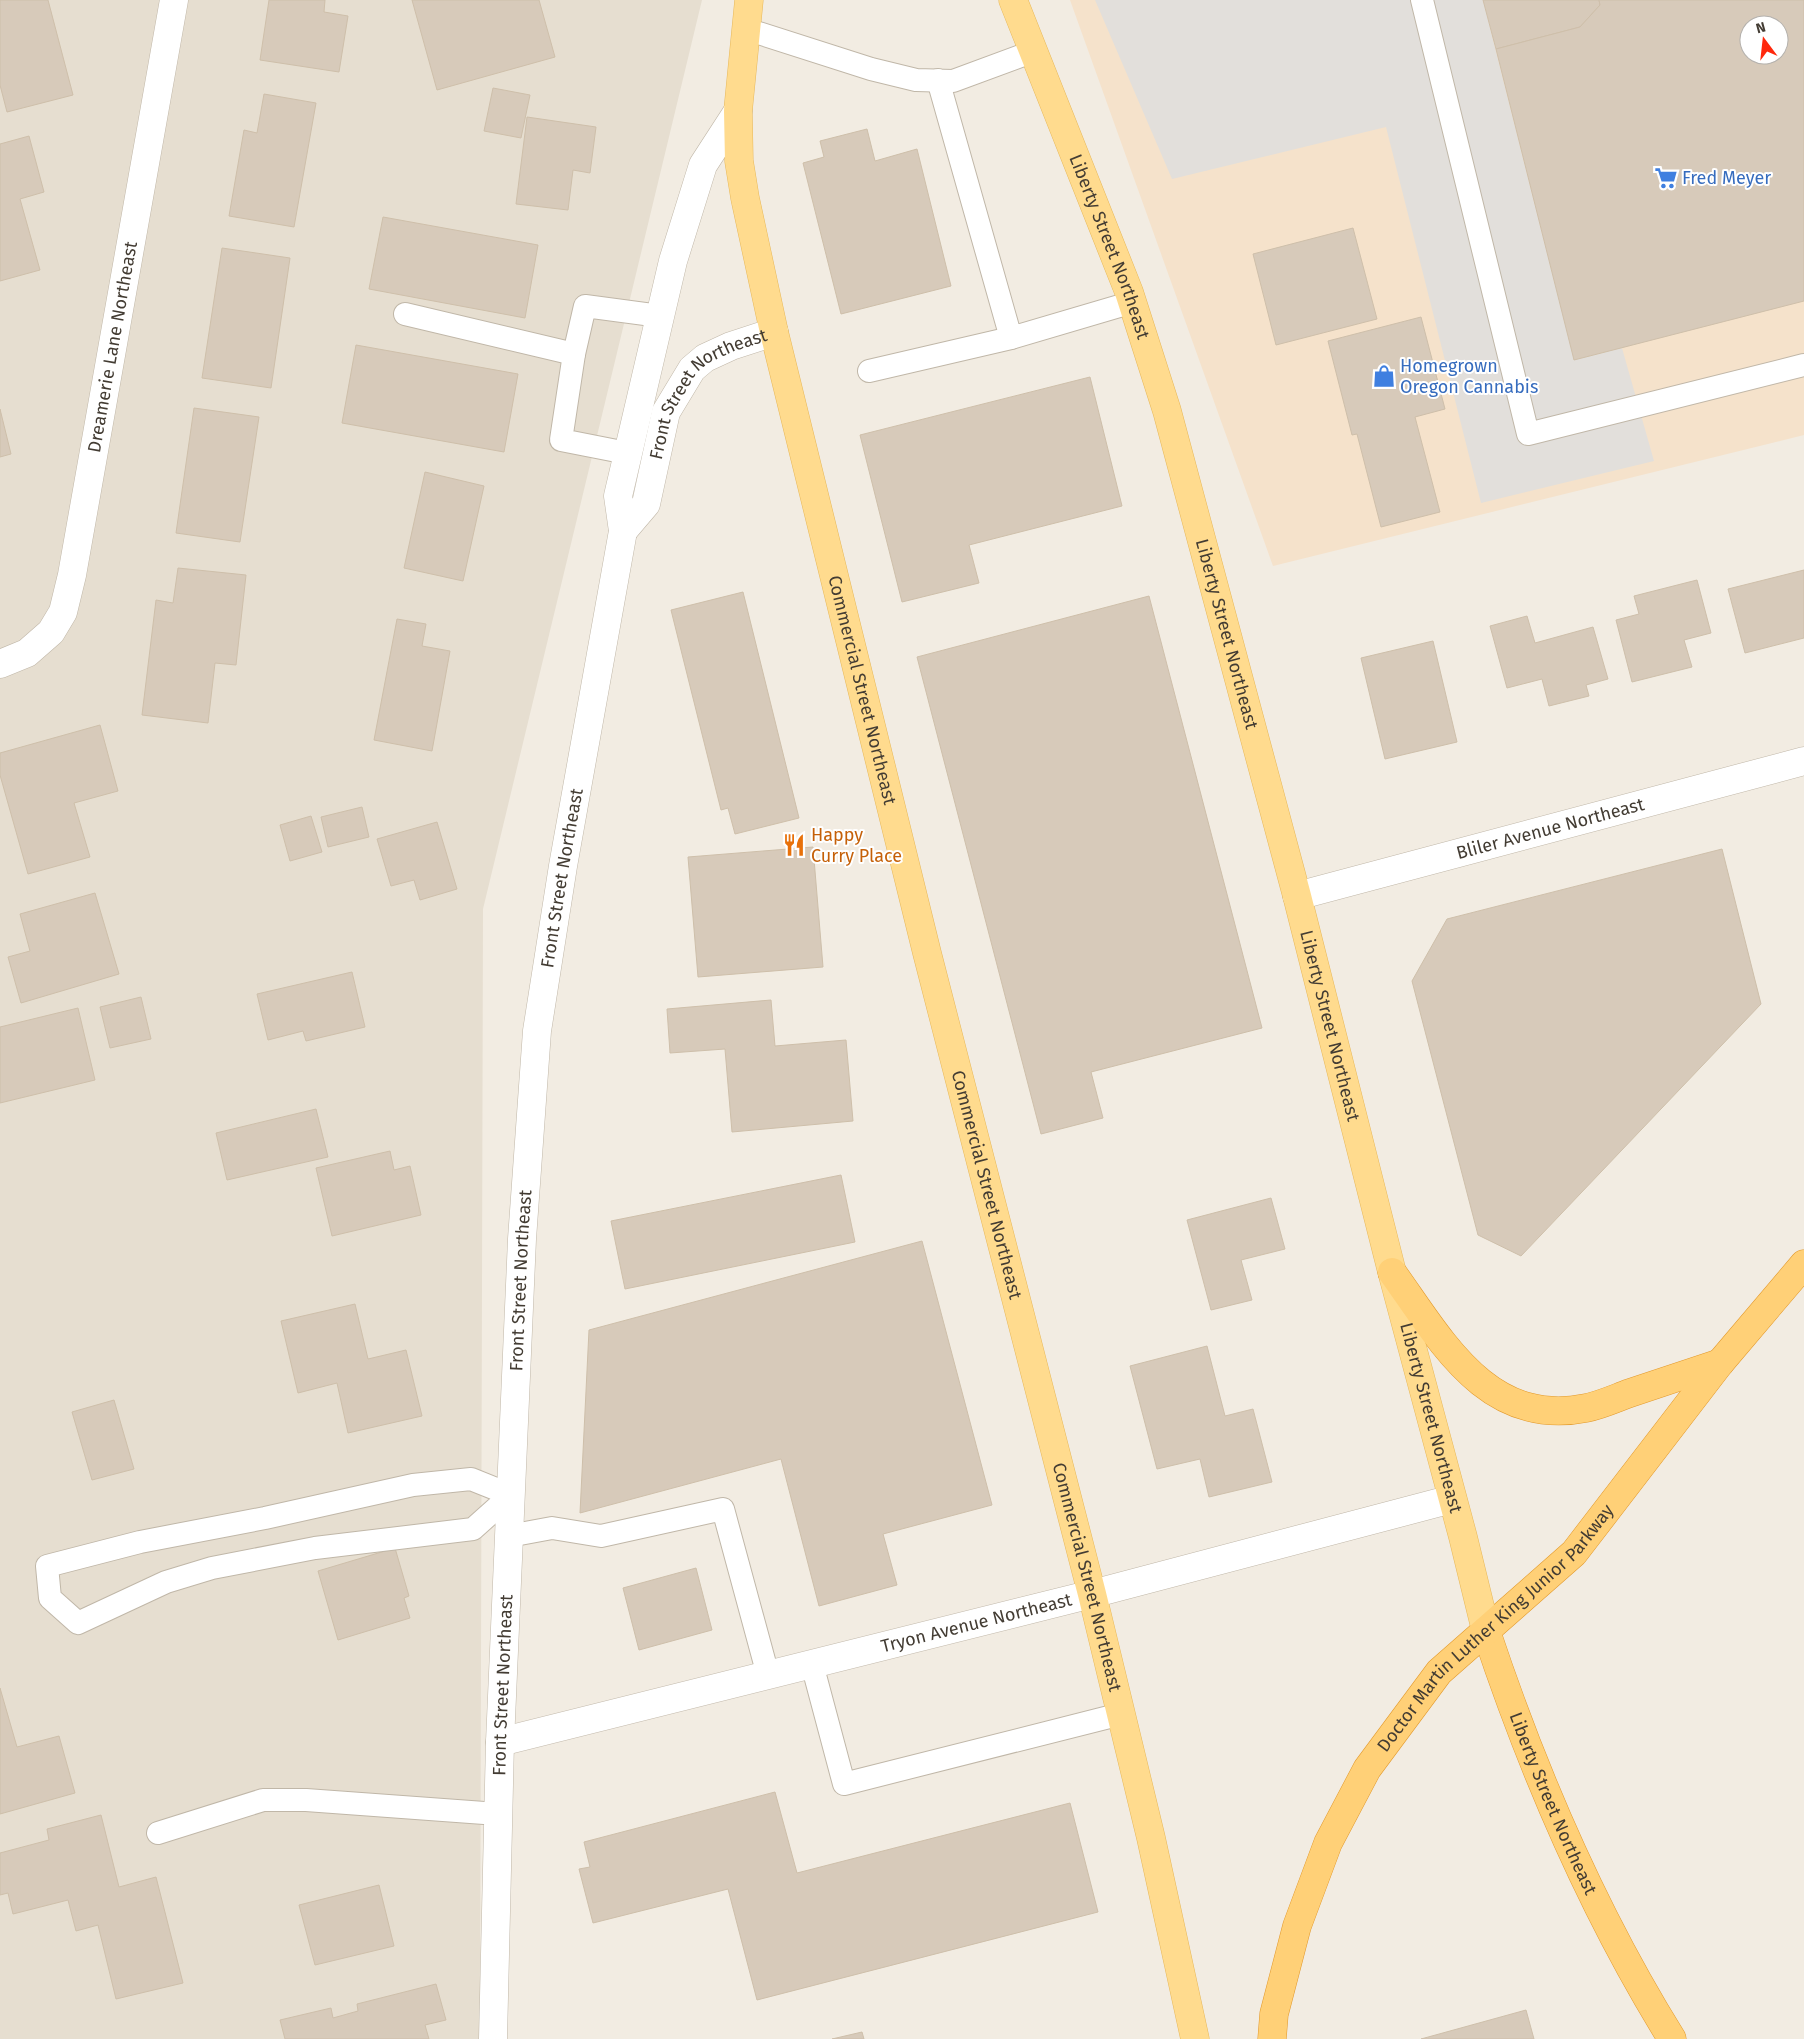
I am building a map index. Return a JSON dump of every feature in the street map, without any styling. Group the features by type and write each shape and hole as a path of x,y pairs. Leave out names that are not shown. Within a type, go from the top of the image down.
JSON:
{"highway":[{"name":"Doctor Martin Luther King Junior Parkway","path":"1272,2039 1274,2014 1297,1926 1328,1843 1367,1769 1439,1672 1574,1552 1720,1363 1804,1264"},
{"path":"1392,1272 1446,1347 1468,1371 1490,1390 1522,1406 1556,1411 1587,1408 1720,1363"},
{"name":"Liberty Street Northeast","path":"1486,1631 1513,1711 1587,1886 1672,2039"}],"main road":[{"name":"Front Street Northeast","path":"749,0 738,111 739,161 745,198 774,332"},
{"name":"Liberty Street Northeast","path":"1013,0 1133,302 1167,411 1296,896 1486,1631"},
{"name":"Commercial Street Northeast","path":"774,332 929,963 1092,1594 1151,1838 1194,2039"}],"street":[{"name":"Dreamerie Lane Northeast","path":"0,664 27,653 51,632 64,612 174,0"},
{"name":"Front Street Northeast","path":"493,2039 500,1742 522,1240 537,1031 563,866 623,531 618,496 673,260 703,165 738,111"},
{"name":"Front Street Northeast","path":"623,531 646,504 666,412 692,369 705,358 731,346 774,332"},
{"name":"Bliler Avenue Northeast","path":"1296,896 1804,761"},
{"name":"Tryon Avenue Northeast","path":"500,1742 1092,1594 1452,1500"}],"lane":[{"path":"1422,0 1528,434 1804,365"},
{"path":"746,29 871,69 916,80 953,81 1034,52"},
{"path":"938,80 1011,338"},
{"path":"870,371 1011,338 1133,302"},
{"path":"628,453 560,440 574,354 585,306 660,316"},
{"path":"404,314 574,354"},
{"path":"471,1479 511,1494 472,1529 315,1548 212,1568 166,1582 78,1623 50,1598 47,1566 140,1542 264,1518 412,1485 471,1479"},
{"path":"509,1536 552,1528 601,1536 722,1509 768,1675"},
{"path":"812,1664 844,1784 1121,1714"},
{"path":"158,1833 263,1800 306,1800 498,1814"}],"shaded area":[{"path":"0,0 702,0 483,909 480,2039 0,2039"},
{"path":"1070,0 1804,0 1804,435 1273,566"},
{"path":"1095,0 1483,0 1574,360 1622,348 1654,461 1481,503 1386,127 1172,179"}],"building":[{"path":"0,0 48,0 73,95 7,112 0,85"},
{"path":"269,0 325,0 324,12 348,16 339,72 260,60"},
{"path":"412,0 539,0 555,57 437,90"},
{"path":"1483,0 1599,0 1600,5 1580,27 1496,49"},
{"name":"Fred Meyer","path":"1599,0 1804,0 1804,301 1574,360 1496,49 1580,27 1600,5"},
{"path":"493,88 530,95 521,138 484,131"},
{"path":"264,94 316,103 294,227 229,216 244,130 257,133"},
{"path":"527,117 596,127 590,173 573,170 568,210 516,204"},
{"path":"867,129 875,161 917,149 951,286 841,314 803,163 824,157 820,141"},
{"path":"29,136 44,192 20,199 40,270 0,281 0,144"},
{"path":"383,217 538,245 525,318 369,289"},
{"path":"1353,228 1377,319 1276,345 1253,254"},
{"path":"222,248 290,258 271,388 202,378"},
{"path":"1421,317 1445,409 1415,417 1440,512 1381,527 1357,434 1352,435 1328,341"},
{"path":"356,345 518,374 504,452 342,423"},
{"path":"1090,377 1122,506 969,545 979,583 902,602 860,435"},
{"path":"194,408 259,417 240,542 176,533"},
{"path":"0,409 11,454 0,457"},
{"path":"425,472 484,486 463,581 404,568"},
{"path":"178,568 246,575 236,665 215,663 208,723 142,715 156,600 173,603"},
{"path":"1804,570 1804,638 1745,653 1728,589"},
{"path":"1697,580 1711,633 1684,640 1692,667 1632,682 1616,620 1639,614 1634,596"},
{"path":"743,592 799,818 735,834 728,808 721,810 671,610"},
{"path":"1149,596 1262,1028 1091,1072 1103,1118 1041,1134 917,657"},
{"path":"1527,616 1535,643 1593,627 1608,679 1586,685 1589,696 1549,706 1542,679 1507,688 1490,626"},
{"path":"397,619 426,624 422,646 450,651 432,751 374,740"},
{"path":"1433,641 1457,742 1385,759 1361,658"},
{"path":"100,725 118,791 74,803 90,857 28,874 0,775 0,753"},
{"path":"362,807 369,837 328,847 321,817"},
{"path":"311,816 322,852 290,861 280,825"},
{"path":"437,822 457,889 420,900 414,880 391,886 377,839"},
{"path":"813,847 823,967 698,977 688,857"},
{"path":"1722,849 1761,1004 1521,1256 1478,1235 1412,981 1447,919"},
{"path":"95,893 119,974 21,1003 8,957 30,951 20,914"},
{"path":"352,972 365,1027 306,1041 303,1031 268,1040 257,994"},
{"path":"141,997 151,1039 110,1048 100,1007"},
{"path":"771,1000 775,1046 846,1040 853,1121 732,1132 725,1049 670,1053 667,1009"},
{"path":"78,1008 95,1080 0,1103 0,1027"},
{"path":"316,1109 328,1157 227,1180 216,1133"},
{"path":"390,1151 394,1170 410,1166 421,1215 332,1236 316,1168"},
{"path":"841,1175 855,1242 625,1289 611,1221"},
{"path":"1271,1198 1285,1249 1241,1260 1252,1300 1211,1310 1187,1220"},
{"path":"922,1241 992,1505 883,1534 897,1585 819,1606 781,1459 580,1513 589,1330"},
{"path":"355,1304 368,1359 406,1350 422,1416 348,1433 337,1383 298,1393 281,1321"},
{"path":"1207,1346 1225,1416 1253,1409 1272,1482 1209,1497 1200,1459 1157,1469 1130,1366"},
{"path":"114,1400 134,1469 92,1480 72,1412"},
{"path":"395,1548 409,1596 404,1598 410,1618 338,1640 318,1571"},
{"path":"696,1568 712,1630 639,1650 623,1588"},
{"path":"0,1688 17,1747 59,1736 75,1793 0,1814"},
{"path":"775,1792 797,1873 1070,1803 1098,1912 757,2000 728,1889 593,1923 579,1869 590,1867 584,1842"},
{"path":"101,1815 119,1887 156,1877 183,1983 116,1999 98,1925 76,1931 68,1900 13,1914 8,1893 0,1895 0,1853 49,1840 47,1829"},
{"path":"379,1885 394,1946 315,1965 299,1905"},
{"path":"436,1984 446,2020 425,2025 429,2039 285,2039 280,2020 331,2008 333,2018 358,2011 357,2004"},
{"path":"1526,2010 1534,2039 1421,2039"},
{"path":"862,2032 864,2039 832,2039"}],"place":[{"name":"Fred Meyer","path":"1666,178"},
{"name":"Homegrown Oregon Cannabis","path":"1384,376"},
{"name":"Happy Curry Place","path":"794,845"}]}
